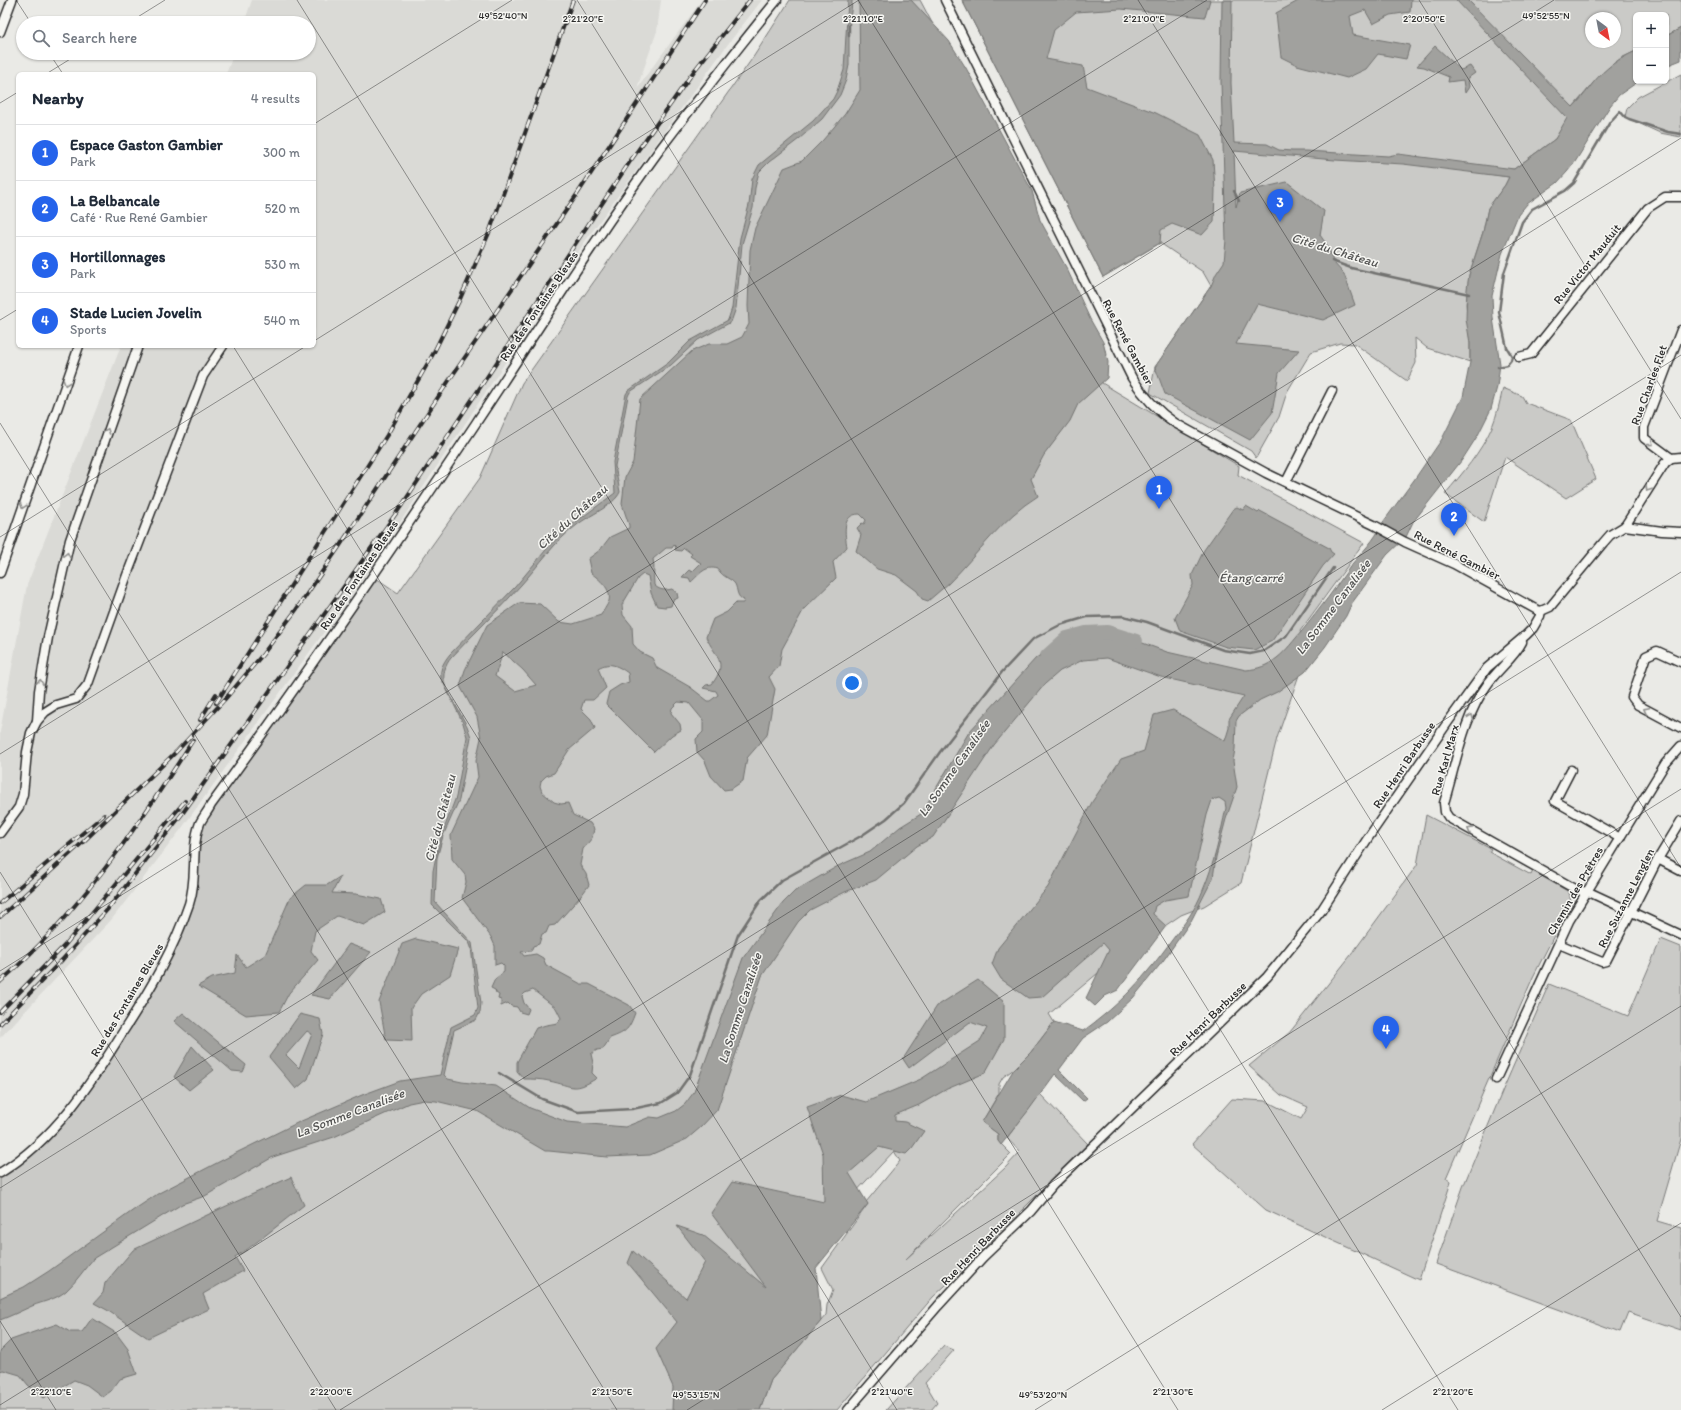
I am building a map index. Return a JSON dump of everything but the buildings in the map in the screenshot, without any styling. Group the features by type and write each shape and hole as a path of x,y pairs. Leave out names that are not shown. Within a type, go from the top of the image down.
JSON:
{"street":[{"path":"0,32 12,0"},
{"name":"Rue des Fontaines Bleues","path":"0,1173 18,1162 44,1139 76,1102 105,1061 151,987 171,952 188,906 194,884 196,836 201,822 211,805 321,652 477,422 586,256 652,162 726,62 776,0"},
{"name":"Rue René Gambier","path":"945,0 1026,162 1086,287 1132,378 1146,399 1163,415 1175,423 1286,482 1405,542 1454,564 1533,609 1541,610"},
{"name":"Rue Victor Mauduit","path":"1519,357 1531,354 1648,208 1665,197 1681,197"},
{"name":"Rue Charles Flet","path":"1671,458 1644,438 1644,427 1681,330"},
{"path":"0,573 78,348"},
{"path":"0,833 19,807 23,794 30,739 37,721 39,691 48,637 70,540 137,348"},
{"path":"37,721 45,712 56,705 76,699 88,684 127,575 202,376 222,348"},
{"path":"1286,482 1332,391"},
{"path":"1541,610 1550,607 1610,535 1625,526 1665,463 1671,458 1681,457"},
{"path":"1625,526 1681,532"},
{"name":"Rue Henri Barbusse","path":"848,1410 938,1306 983,1257 1031,1212 1053,1185 1267,977 1321,911 1368,838 1487,668 1533,628 1541,610"},
{"name":"Rue Karl Marx","path":"1521,639 1522,642 1520,645 1487,685 1476,704 1466,728 1444,803 1445,812 1449,818 1577,890 1591,893 1681,935"},
{"path":"1681,662 1657,651 1646,656 1632,697 1638,705 1681,728"},
{"name":"Chemin des Prêtres","path":"1496,1079 1569,921 1665,764 1681,746"},
{"path":"1571,770 1555,801 1620,838"},
{"name":"Rue Suzanne Lenglen","path":"1559,944 1602,962 1606,961 1658,860 1681,820"},
{"path":"1658,860 1681,871"}],"shaded area":[{"path":"252,0 661,0 657,31 637,88 702,0 762,0 728,44 586,240 364,577 182,828 112,919 0,1038 0,732 27,585 120,348 316,348 316,72 227,72 231,60 316,60 316,16 246,16"},
{"path":"790,0 920,0 1107,354 1102,383 1239,466 1238,475 1364,543 1300,631 1306,655 1277,738 1241,883 1204,906 1181,915 1110,963 1049,1014 1054,1022 1031,1052 1014,1069 1003,1077 999,1084 999,1093 982,1122 998,1134 998,1141 1011,1154 905,1260 1005,1168 1020,1152 1007,1138 1040,1094 1088,1144 957,1275 933,1297 837,1410 760,1410 771,1380 826,1315 827,1305 833,1290 822,1268 868,1204 866,1202 900,1161 894,1151 838,1211 715,1410 0,1410 0,1173 18,1162 77,1103 139,1007 188,906 201,822 373,576 398,593 480,478 522,383 754,56"},
{"path":"962,0 1681,0 1681,28 1669,34 1669,12 1633,12 1633,52 1621,58 1609,67 1594,82 1573,107 1555,139 1514,169 1482,173 1509,177 1488,208 1483,232 1469,275 1466,304 1470,343 1470,362 1427,348 1415,338 1416,363 1407,381 1355,344 1340,343 1311,352 1287,392 1279,417 1256,458 1251,451 1150,393 1155,367 1211,286 1203,272 1160,243 1103,277"},
{"path":"1681,74 1681,137 1660,133 1625,117 1627,108 1638,97 1662,84 1669,84 1669,80"},
{"path":"1503,388 1522,396 1526,403 1571,420 1596,479 1566,498 1505,457 1484,522 1445,494 1471,462 1488,436 1495,418"},
{"path":"1426,815 1491,849 1489,852 1531,875 1533,871 1569,892 1571,902 1533,977 1446,1178 1451,1182 1419,1280 1266,1210 1192,1144 1232,1099 1266,1101 1301,1119 1308,1107 1281,1095 1249,1066 1290,1032 1351,955 1417,865"},
{"path":"1661,939 1681,947 1681,1139 1657,1221 1681,1228 1681,1330 1628,1312 1620,1332 1436,1264 1463,1187 1549,984 1628,1016"},
{"path":"944,1346 954,1350 925,1383 937,1403 931,1410 886,1410"}],"water":[{"path":"848,0 852,0 849,30 849,65 846,80 840,95 822,119 769,162 759,172 755,188 753,208 742,244 736,308 731,322 698,340 671,365 630,392 615,466 620,492 617,497 607,506 582,521 561,539 513,594 451,658 445,670 445,685 467,726 471,737 459,800 443,836 437,858 435,902 472,943 481,1003 480,1012 476,1020 454,1030 444,1075 448,1079 462,1082 496,1086 530,1108 567,1122 625,1127 650,1117 659,1118 676,1111 685,1104 694,1092 743,958 783,903 795,891 838,866 870,852 900,827 921,814 969,732 1036,658 1050,649 1074,638 1097,634 1108,634 1129,638 1167,652 1246,670 1258,668 1270,663 1284,652 1328,598 1352,564 1372,540 1442,439 1463,397 1470,362 1470,343 1466,319 1469,275 1483,232 1488,208 1509,177 1403,164 1335,160 1234,151 1236,207 1240,193 1287,182 1324,211 1320,235 1329,248 1333,262 1344,274 1355,305 1323,320 1257,304 1236,344 1299,350 1279,373 1272,413 1250,440 1165,394 1155,367 1211,286 1216,274 1224,262 1226,240 1221,82 1222,0 1232,0 1231,83 1234,143 1267,144 1279,150 1292,151 1388,156 1398,154 1514,169 1555,139 1567,118 1456,0 1468,0 1573,107 1608,68 1633,52 1633,84 1635,84 1619,95 1610,106 1575,162 1567,172 1557,183 1527,204 1518,215 1502,254 1492,296 1493,318 1500,364 1497,387 1491,409 1478,435 1462,460 1413,522 1406,537 1387,555 1352,603 1346,616 1325,647 1305,672 1277,692 1260,700 1239,716 1236,721 1233,761 1237,787 1226,819 1216,857 1213,878 1191,921 1163,961 1133,998 1107,1022 1083,1038 1059,1070 1087,1098 1083,1101 1055,1074 1001,1145 998,1141 998,1134 982,1122 1014,1069 1031,1052 1054,1022 1083,1031 1121,1000 1142,978 1162,953 1189,916 1200,897 1216,850 1226,808 1225,802 1219,798 1212,800 1207,815 1189,896 1165,900 1155,906 1153,914 1166,926 1118,990 1105,996 1095,1006 1086,998 1109,950 1103,943 1042,997 1028,998 1001,979 992,964 998,948 1048,887 1092,802 1121,759 1144,751 1154,715 1173,710 1225,741 1229,728 1229,719 1244,696 1161,677 1107,658 1083,660 1060,671 1045,684 994,745 933,837 917,846 876,880 845,892 810,910 798,922 762,976 717,1110 687,1139 650,1155 607,1157 545,1151 477,1111 436,1101 424,1100 409,1103 334,1137 273,1157 205,1196 182,1204 94,1258 74,1283 62,1294 0,1320 0,1298 24,1287 49,1271 159,1193 299,1122 362,1095 400,1081 440,1075 451,1027 475,1015 478,1008 471,947 469,942 432,905 433,871 436,856 441,837 456,797 467,737 463,723 441,678 444,662 515,587 550,545 569,527 615,493 613,462 626,394 628,391 668,363 690,341 728,320 732,308 740,238 749,205 752,179 759,165 813,121 833,99 844,70"},
{"path":"859,0 911,0 949,41 966,68 1032,191 1040,220 1067,269 1090,319 1103,342 1108,362 1107,378 1078,404 1070,421 1044,455 1031,479 1038,496 1013,515 960,572 928,601 922,599 917,591 896,575 877,569 856,551 861,535 857,528 862,523 864,524 866,520 860,514 850,517 847,521 845,531 847,547 833,562 836,578 804,609 782,649 779,666 769,677 775,689 767,735 747,758 743,781 731,789 724,790 711,776 705,761 697,752 696,739 703,732 703,720 689,703 678,702 672,708 671,713 680,724 681,730 672,735 654,752 606,704 609,692 620,685 629,682 628,673 614,665 606,665 598,668 606,688 593,700 584,700 581,709 591,719 595,728 569,750 554,773 546,776 541,781 540,786 542,792 554,802 561,804 568,803 573,815 590,823 594,829 592,838 583,849 580,865 586,874 589,885 555,925 549,926 546,933 542,934 539,944 533,946 531,951 521,952 524,956 536,954 543,958 546,965 581,984 589,984 629,1005 635,1013 631,1023 624,1032 610,1038 603,1049 597,1050 591,1054 593,1063 592,1073 597,1078 589,1083 583,1086 573,1087 546,1080 524,1079 517,1071 517,1062 536,1028 558,1023 561,1018 556,1008 533,990 522,996 524,1003 529,1009 527,1014 520,1012 517,1007 511,1006 508,1003 501,1006 501,1000 498,999 499,995 491,988 495,979 504,972 504,966 501,963 495,965 495,946 491,937 462,898 466,882 465,875 452,859 451,835 478,777 476,761 481,738 477,717 460,686 465,670 487,625 519,603 540,604 559,622 573,624 601,615 609,601 609,592 598,578 591,573 588,559 600,550 610,537 629,528 622,504 625,477 633,462 640,399 692,351 709,344 727,344 742,337 749,324 748,306 750,250 755,228 784,168 802,161 823,140 845,114 860,90","holes":["674,545 676,547 675,550 681,551 684,548 692,554 690,556 701,563 692,572 689,570 682,577 689,578 691,582 706,569 718,569 735,584 738,595 744,600 743,603 736,603 727,612 713,619 706,637 719,659 720,664 720,670 712,684 706,685 703,688 716,691 718,695 710,701 690,687 657,668 652,658 640,652 633,644 632,626 623,615 622,605 638,578 643,574 648,576 651,593 657,606 671,606 673,600 678,598 677,593 672,589 662,590 654,585 653,559 666,548 672,548","503,652 523,670 536,685 515,691 495,676"]},
{"path":"962,0 1210,0 1205,17 1121,9 1076,12 1054,30 1046,59 1083,66 1087,87 1156,113 1200,135 1213,160 1215,190 1214,222 1202,235 1172,224 1161,230 1160,243 1103,277"},
{"path":"1300,0 1411,0 1410,12 1390,15 1373,24 1365,10 1350,16 1353,35 1410,45 1406,59 1378,54 1366,69 1347,78 1297,65 1281,57 1276,13"},
{"path":"1681,28 1681,60 1669,65 1669,48 1669,34"},
{"path":"1435,46 1461,70 1470,66 1475,73 1468,78 1469,87 1465,93 1463,80 1448,82 1449,77 1424,67 1417,66"},
{"name":"Étang carré","path":"1246,506 1258,513 1260,511 1329,548 1334,554 1323,566 1272,641 1254,650 1226,647 1180,631 1175,618 1193,585 1192,575 1204,550 1233,509 1237,507 1243,510"},
{"path":"341,876 332,893 356,894 381,899 385,912 364,925 337,916 315,931 311,951 318,960 289,993 279,1012 246,1015 198,986 212,978 235,973 237,955 246,967 265,955 290,898 306,885 327,885"},
{"path":"416,939 458,949 450,975 421,994 411,1008 412,1041 386,1040 379,1002 402,944"},
{"path":"349,944 371,952 330,999 311,995"},
{"path":"978,980 1004,1002 1004,1039 985,1073 947,1089 919,1105 895,1115 895,1121 905,1122 924,1131 906,1154 879,1147 849,1173 868,1204 816,1268 821,1321 771,1380 760,1410 672,1410 673,1387 656,1349 677,1322 628,1263 633,1251 686,1298 705,1262 677,1226 703,1235 766,1287 711,1213 732,1182 824,1202 823,1154 807,1107 841,1095 866,1102 921,1079 980,1041 987,1028 970,1022 909,1068 903,1059 937,1006"},
{"path":"183,1013 246,1065 243,1072 232,1071 174,1021"},
{"path":"300,1014 320,1019 323,1034 308,1079 296,1089 269,1057","holes":["307,1031 312,1034 299,1068 286,1055"]},
{"path":"192,1046 214,1070 189,1090 174,1077"},
{"path":"291,1177 304,1205 248,1249 235,1257 243,1271 203,1294 209,1309 148,1338 94,1303 103,1293 105,1283 133,1250"},
{"path":"92,1318 116,1333 128,1349 137,1374 120,1379 111,1391 103,1397 87,1385 74,1380 44,1398 28,1385 20,1375 3,1370 0,1371 0,1351 11,1340 57,1324 70,1332 82,1332"}],"waterway":[{"name":"Cité du Château","path":"849,25 849,36"},
{"path":"1498,367 1507,365 1512,356 1507,348 1499,312 1504,273 1522,222 1532,209 1565,191 1574,183 1610,122 1620,111 1629,119 1668,132 1681,134"},
{"name":"Cité du Château","path":"1234,191 1239,201"},
{"name":"Cité du Château","path":"1332,261 1351,268 1469,294"},
{"path":"499,1073 542,1099 578,1112 632,1109 661,1103 677,1093 690,1075 738,935 761,900 782,880 861,836 886,819 904,803 940,752 1002,672 1033,639 1060,625 1087,617 1123,616 1147,622 1223,650 1250,654 1264,651 1286,636 1333,568"},
{"name":"La Somme Canalisée","path":"1047,656 1067,638 1086,633 1107,632 1136,641"}],"railway":[{"path":"216,703 387,435 433,354 460,299 489,233 573,0"},
{"path":"0,917 82,843 176,752 226,698 263,654 296,610 339,547 452,376 578,193 705,0"},
{"path":"0,1024 62,960 107,910 182,814 402,505 631,160 694,71 750,0"},
{"path":"200,720 216,694"},
{"path":"0,982 56,927 105,868 128,837 193,740"},
{"path":"0,1012 65,945 185,801"},
{"path":"0,903 104,815"}],"place":[{"name":"Hortillonnages","path":"1280,222"},
{"name":"Espace Gaston Gambier","path":"1159,509"},
{"name":"La Belbancale","path":"1454,536"},
{"name":"Stade Lucien Jovelin","path":"1386,1049"}]}
